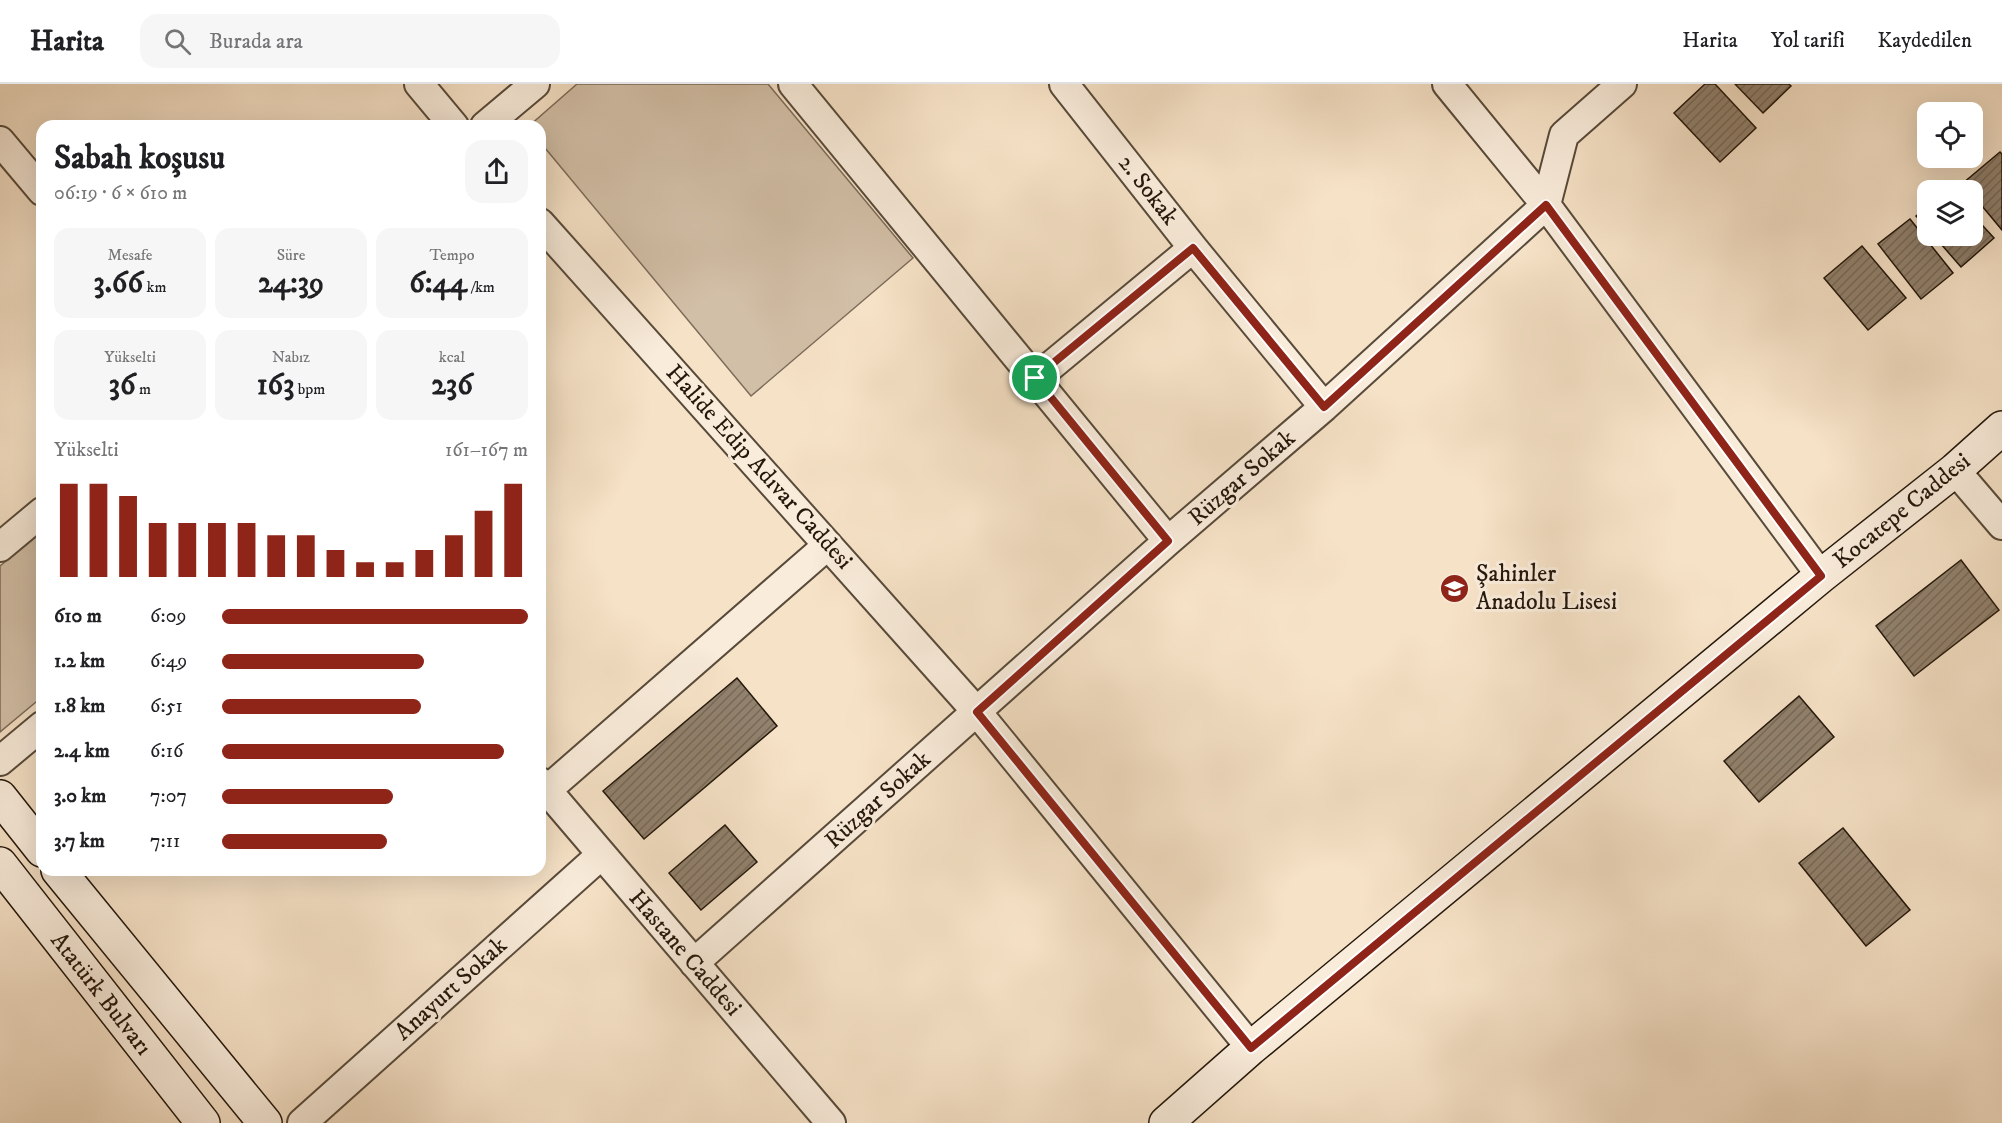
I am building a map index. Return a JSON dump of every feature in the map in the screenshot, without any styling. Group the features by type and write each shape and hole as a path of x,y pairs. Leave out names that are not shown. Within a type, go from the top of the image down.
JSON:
{"street":[{"path":"419,84 449,120"},
{"path":"492,120 535,84"},
{"path":"794,84 1168,541"},
{"name":"2. Sokak","path":"1064,84 1193,248 1324,407"},
{"path":"1447,84 1546,205 1821,576"},
{"path":"1546,205 1564,135 1622,84"},
{"path":"0,141 36,184"},
{"name":"Rüzgar Sokak","path":"694,963 1168,541 1324,407 1546,205"},
{"name":"Halide Edip Adıvar Caddesi","path":"546,230 977,712 1251,1048"},
{"path":"1035,378 1193,248"},
{"name":"Kocatepe Caddesi","path":"1166,1123 1251,1048 1821,576 1955,470 2002,428"},
{"path":"1955,470 2002,525"},
{"path":"0,547 36,517"},
{"path":"546,783 828,545"},
{"path":"0,760 36,731"},
{"name":"Hastane Caddesi","path":"546,790 831,1123"},
{"path":"0,797 36,842"},
{"name":"Anayurt Sokak","path":"302,1123 601,855"},
{"name":"Atatürk Bulvarı","path":"0,864 203,1123"},
{"name":"Atatürk Bulvarı","path":"63,876 265,1123"}],"shaded area":[{"path":"577,84 768,84 913,258 751,396 546,149 546,120 536,120"},
{"path":"36,537 36,702 0,732 0,566"}],"building":[{"path":"1705,84 1715,84 1756,128 1720,162 1674,113"},
{"path":"1735,84 1789,84 1791,86 1763,113"},
{"path":"2000,152 2002,154 2002,230 1983,207 1983,180 1967,180"},
{"path":"1910,219 1917,228 1917,246 1932,246 1953,273 1921,299 1878,244"},
{"path":"1983,226 1994,238 1961,267 1943,246 1983,246"},
{"path":"1862,246 1906,298 1868,330 1824,278"},
{"path":"1961,560 1999,610 1914,676 1876,626"},
{"path":"737,678 777,726 644,839 603,791"},
{"path":"1799,696 1834,737 1759,802 1724,761"},
{"path":"725,825 757,862 701,910 669,873"},
{"path":"1843,828 1910,910 1866,946 1799,863"}],"place":[{"name":"Şahinler Anadolu Lisesi","path":"1455,588"}],"route":[{"path":"1546,205 1821,576 1251,1048 977,712 1168,541 1035,378 1193,248 1324,407 1546,205"}]}
